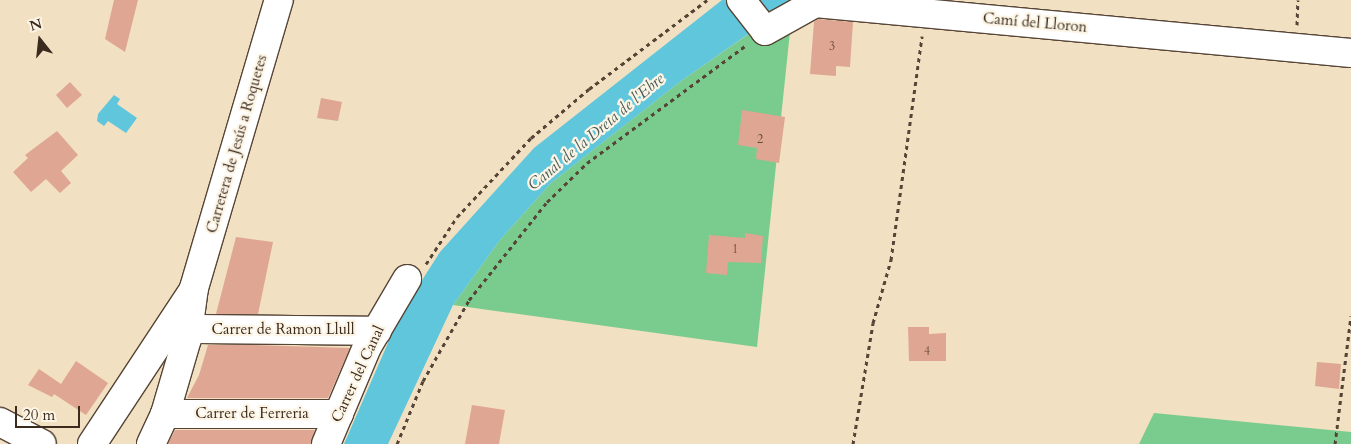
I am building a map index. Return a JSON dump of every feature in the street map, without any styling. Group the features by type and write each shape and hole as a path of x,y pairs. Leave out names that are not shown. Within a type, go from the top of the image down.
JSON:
{"street":[{"name":"Carretera de Jesús a Roquetes","path":"194,288 279,0"},
{"path":"741,0 765,31"},
{"name":"Camí del Lloron","path":"765,31 815,3 1351,53"},
{"name":"Carrer del Canal","path":"326,444 377,331 414,275"},
{"path":"151,444 165,414 189,329 194,288"},
{"path":"92,444 194,288"},
{"name":"Carrer de Ramon Llull","path":"189,329 377,331"},
{"name":"Carrer de Ferreria","path":"165,414 339,414"},
{"path":"0,422 42,444"}],"path":[{"path":"414,275 457,217 531,138 589,89 707,0"},
{"path":"853,444 873,323 891,260 924,13"},
{"path":"396,444 423,380 469,300 547,202 587,163 765,31"},
{"path":"1335,444 1351,316"}],"green space":[{"path":"793,3 757,347 453,305 500,240 551,183 681,81"},
{"path":"1154,413 1351,432 1351,444 1139,444"}],"water":[{"name":"Canal de la Dreta de l'Ebre","path":"722,0 797,0 681,81 551,183 500,240 453,305 388,444 344,444 401,313 440,252 534,148"},
{"path":"114,95 120,99 117,104 137,118 126,133 108,121 104,126 97,121 98,114"}],"building":[{"path":"114,0 138,0 125,52 105,39"},
{"path":"818,19 853,22 850,67 836,66 836,76 810,74 814,22"},
{"path":"70,82 82,95 67,108 56,95"},
{"path":"321,98 342,102 338,121 317,118"},
{"path":"742,110 785,117 779,163 756,159 757,148 738,145"},
{"path":"57,131 78,155 61,171 71,183 60,193 46,179 31,192 13,172 28,158 25,155"},
{"path":"745,233 763,236 761,263 728,262 727,275 706,273 709,235 745,238"},
{"path":"236,237 273,242 258,314 216,314"},
{"path":"908,327 929,327 929,334 946,333 946,361 909,361"},
{"path":"208,345 350,348 328,398 187,398 199,375"},
{"path":"76,361 108,383 86,415 54,394 52,397 28,385 39,369 61,384"},
{"path":"1317,362 1341,364 1339,389 1315,386"},
{"path":"472,405 505,410 499,444 465,444"},
{"path":"175,430 315,430 311,444 168,444"}]}
